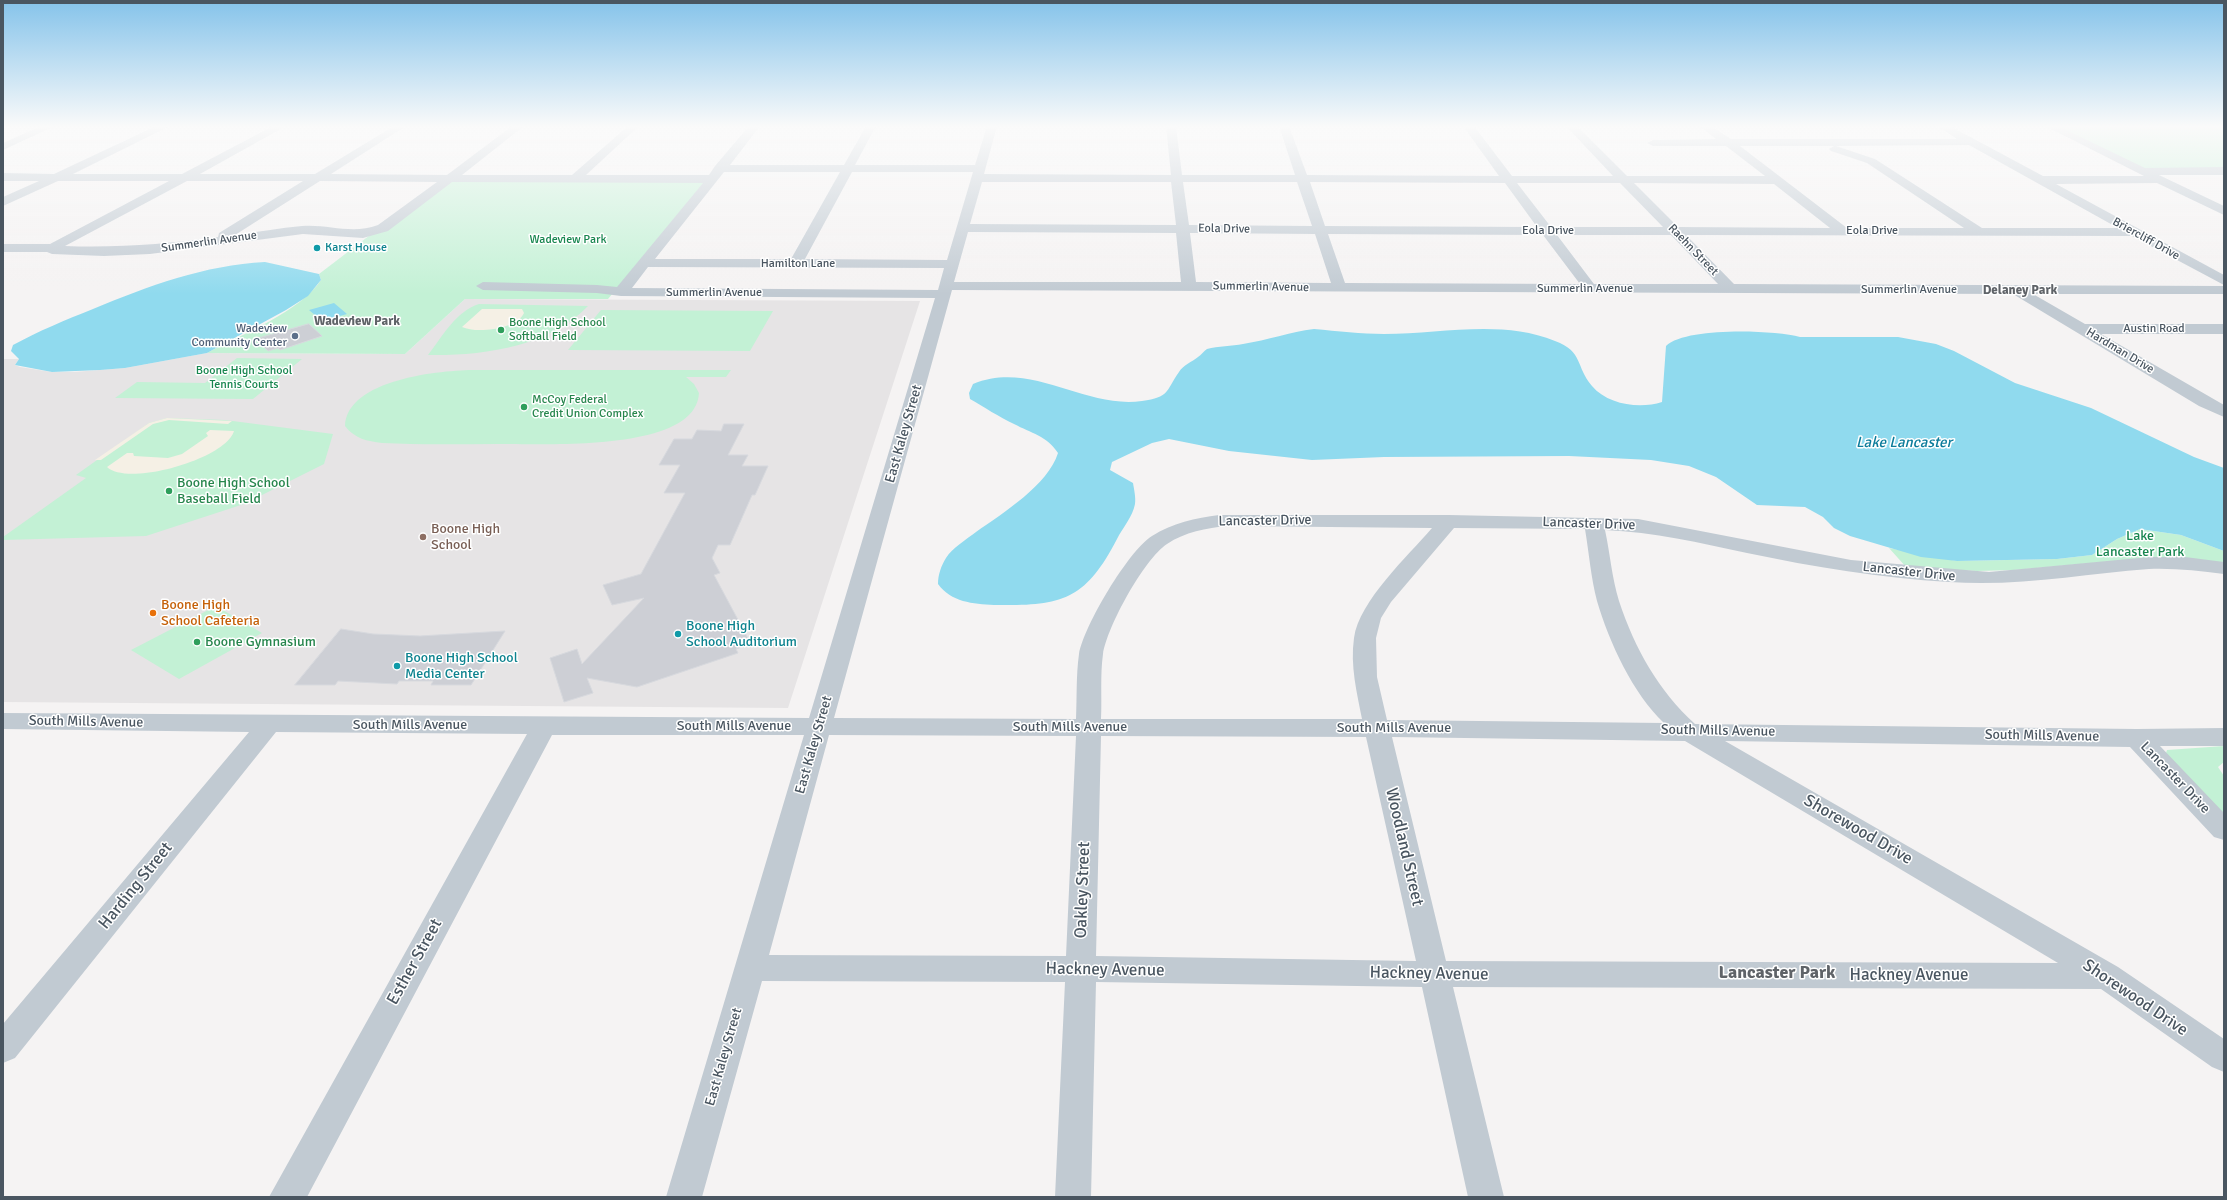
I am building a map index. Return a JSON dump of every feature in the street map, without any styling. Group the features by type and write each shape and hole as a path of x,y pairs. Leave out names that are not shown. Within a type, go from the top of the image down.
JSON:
{"street":[{"path":"3,202 45,182"},
{"path":"52,249 177,182"},
{"path":"215,242 311,182"},
{"name":"Summerlin Avenue","path":"3,248 127,251 215,242 304,230 325,231 347,236 365,235 383,228 443,182"},
{"path":"621,292 708,182"},
{"path":"795,264 840,182"},
{"name":"East Kaley Street","path":"684,1197 946,290 952,264 964,228 976,182"},
{"path":"1176,182 1189,286"},
{"path":"1303,182 1340,288"},
{"path":"1511,182 1591,289"},
{"name":"Raehn Street","path":"1625,182 1731,289"},
{"path":"1779,182 1843,231"},
{"path":"1903,182 1978,231"},
{"name":"Briercliff Drive","path":"2042,182 2224,281"},
{"path":"2164,182 2224,211"},
{"name":"Eola Drive","path":"964,228 1181,228 1675,232 2133,232"},
{"name":"Hamilton Lane","path":"643,263 952,264"},
{"name":"Summerlin Avenue","path":"483,286 597,289 621,292 946,290 1189,286 1591,289 2224,290"},
{"name":"Hardman Drive","path":"2017,290 2198,399 2224,412"},
{"name":"Austin Road","path":"2083,329 2224,329"},
{"name":"Lancaster Drive","path":"1088,727 1091,654 1099,628 1143,556 1159,541 1179,530 1203,522 1228,520 1594,523 1672,530 1748,547 1851,566 1948,576 1989,578 2027,576 2150,563 2185,563 2224,568"},
{"name":"Woodland Street","path":"1449,521 1382,599 1370,618 1365,638 1365,677 1486,1197"},
{"name":"Shorewood Drive","path":"1594,523 1608,600 1618,628 1644,682 1666,712 1688,731 2107,976 2224,1058"},
{"name":"South Mills Avenue","path":"3,721 544,726 1376,728 2137,738"},
{"name":"Harding Street","path":"3,1048 268,724"},
{"name":"Esther Street","path":"287,1197 544,726"},
{"name":"Oakley Street","path":"1073,1197 1088,727"},
{"name":"Lancaster Drive","path":"2137,738 2224,737"},
{"name":"Lancaster Drive","path":"2137,738 2224,830"},
{"name":"Hackney Avenue","path":"750,968 1081,969 1434,974 2107,976"}],"shaded area":[{"name":"Boone High School","path":"465,299 920,301 788,708 3,702 3,359 19,359 15,365 20,367 52,372 74,372 125,368 207,353 405,354"}],"green space":[{"name":"Wadeview Park","path":"450,182 704,183 608,299 465,299 405,354 207,353 253,330 300,302 321,280 319,274 370,235"},
{"name":"Boone High School Softball Field","path":"479,304 588,306 572,320 554,331 534,340 492,351 470,354 428,355 456,318 471,307"},
{"path":"601,310 773,311 750,351 568,350"},
{"name":"Boone High School Tennis Courts","path":"237,358 302,359 253,399 115,398 137,382 205,383"},
{"name":"McCoy Federal Credit Union Complex","path":"460,370 731,370 726,377 686,377 694,384 699,393 691,413 672,427 645,436 612,441 578,444 382,443 357,437 345,426 350,410 361,397 378,388 398,380 420,375"},
{"name":"Boone High School Baseball Field","path":"167,418 225,420 333,434 324,464 244,504 146,536 3,540 3,537 86,478 76,475 149,423"},
{"name":"Lake Lancaster Park","path":"2140,529 2181,535 2224,551 2224,564 2148,558 2014,570 1977,571 1906,567 1889,548 1957,561 2057,559 2092,555 2117,539"},
{"name":"Boone Gymnasium","path":"216,606 262,633 179,679 131,650"},
{"path":"2224,746 2224,762 2218,767 2224,776 2224,817 2165,756 2167,750"}],"sand":[{"path":"482,309 522,309 524,313 513,323 496,329 477,330 462,327"},
{"path":"167,418 232,421 228,424 169,420 153,424 101,460 95,460 149,423"},
{"path":"210,430 234,431 227,441 214,451 196,460 175,467 154,472 135,474 118,472 107,467 127,453 133,453 134,456 168,458 182,454 208,436 206,433"}],"water":[{"path":"265,262 319,274 321,280 308,296 286,310 207,353 125,368 100,370 52,372 15,365 19,359 11,351 13,345 72,317 135,292 177,278 221,267"},
{"path":"334,303 347,314 322,321 309,310"},
{"name":"Lake Lancaster","path":"1314,329 1384,334 1492,329 1534,334 1555,341 1571,350 1592,386 1607,398 1625,404 1634,405 1662,402 1666,346 1676,340 1692,336 1710,333 1751,332 1800,337 1898,337 1936,344 1954,351 2015,383 2091,408 2194,457 2224,468 2224,551 2181,535 2140,529 2117,539 2092,555 2057,559 1957,561 1921,557 1850,536 1834,528 1823,517 1805,507 1757,505 1716,477 1689,466 1651,460 1569,456 1384,457 1312,460 1229,451 1169,439 1152,443 1112,462 1110,470 1133,483 1135,499 1134,509 1105,560 1094,576 1069,596 1054,601 1037,604 986,605 970,603 949,595 938,584 941,567 949,554 1035,487 1053,465 1058,453 1054,447 1044,439 970,399 969,393 973,384 995,378 1016,378 1037,381 1099,398 1120,402 1142,401 1158,398 1166,392 1185,365 1207,349 1239,345"}],"building":[{"name":"Wadeview Community Center","path":"309,324 322,336 280,350 278,348 268,351 256,339"},
{"path":"724,424 744,424 728,455 748,455 742,466 768,466 755,495 752,495 730,545 718,545 712,558 720,573 714,575 751,644 736,649 738,653 637,687 587,678 593,693 564,702 550,658 577,649 582,664 644,598 612,605 603,585 641,574 685,493 664,493 680,465 659,465 674,439 692,439 697,430 721,431"},
{"name":"Boone High School Media Center","path":"341,629 373,634 420,636 505,631 471,685 431,685 433,681 399,681 397,684 338,681 335,685 295,685"}],"place":[{"name":"Karst House","path":"317,248"},
{"name":"Boone High School Softball Field","path":"501,330"},
{"name":"Wadeview Community Center","path":"295,336"},
{"name":"McCoy Federal Credit Union Complex","path":"524,407"},
{"name":"Boone High School Baseball Field","path":"169,491"},
{"name":"Boone High School","path":"423,537"},
{"name":"Boone High School Cafeteria","path":"153,613"},
{"name":"Boone High School Auditorium","path":"678,634"},
{"name":"Boone Gymnasium","path":"197,642"},
{"name":"Boone High School Media Center","path":"397,666"}],"district":[{"name":"Delaney Park","path":"2020,291"},
{"name":"Wadeview Park","path":"357,322"},
{"name":"Lancaster Park","path":"1777,973"}]}
